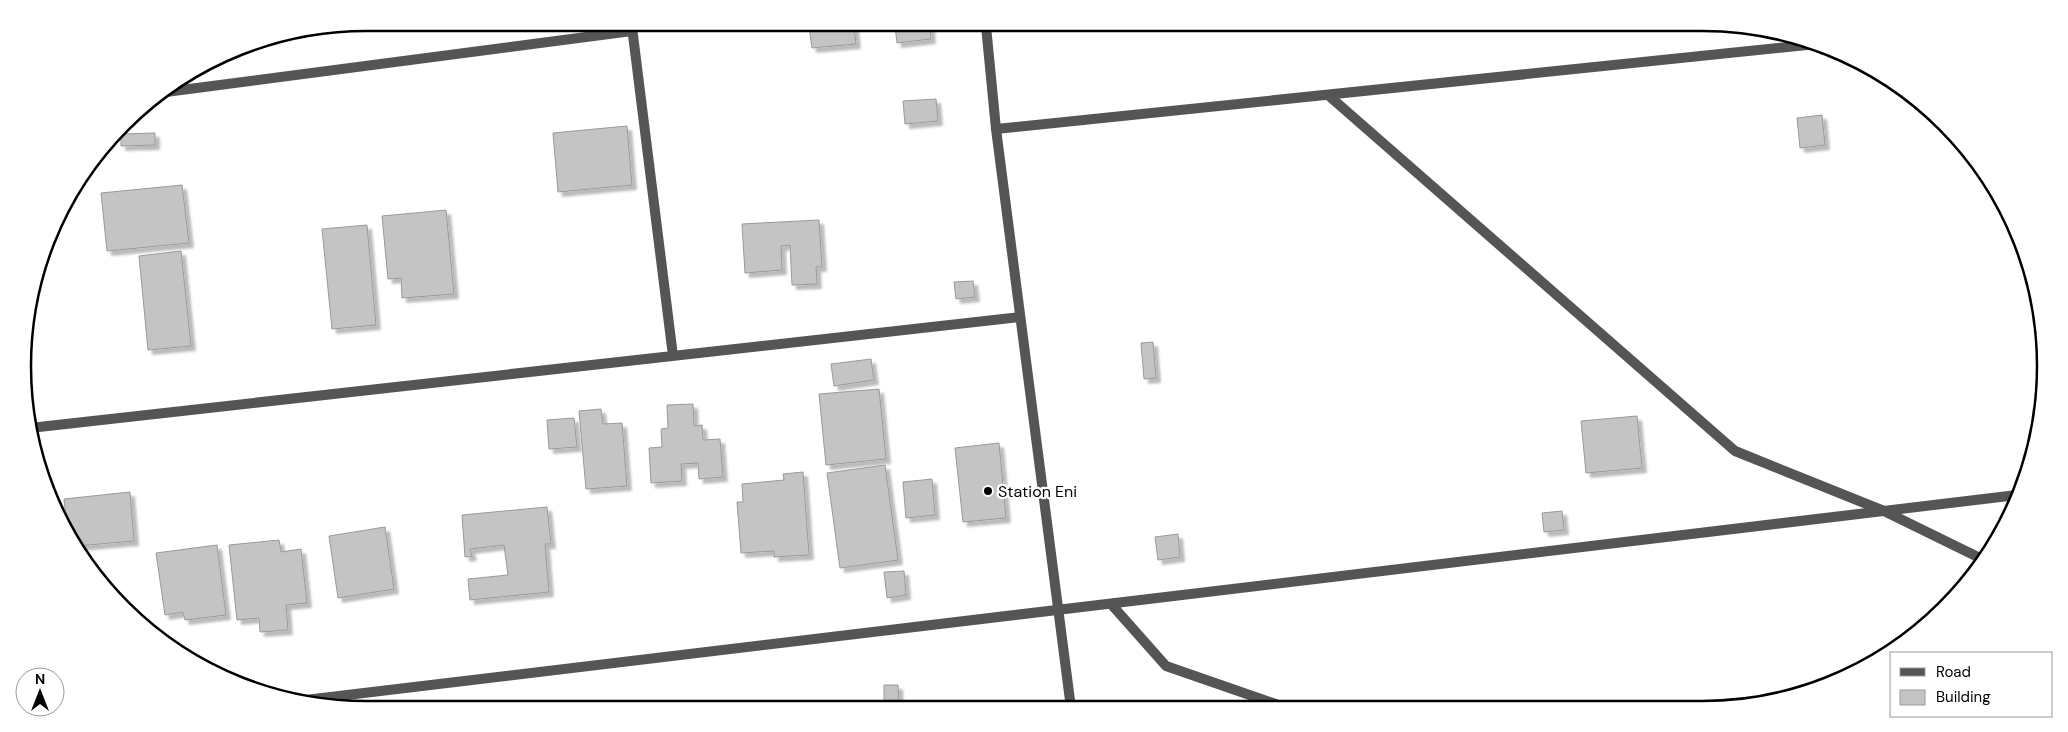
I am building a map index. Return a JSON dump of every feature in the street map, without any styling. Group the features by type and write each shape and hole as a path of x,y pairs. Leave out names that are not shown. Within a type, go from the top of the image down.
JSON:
{"street":[{"path":"176,91 617,31"},
{"path":"632,31 674,356"},
{"path":"986,31 996,129 1070,701"},
{"path":"996,129 1799,46"},
{"path":"1328,94 1735,451 1884,511 1977,557"},
{"path":"37,427 1020,317"},
{"path":"319,697 2010,497"},
{"path":"1111,604 1166,666 1267,701"}],"building":[{"path":"810,31 855,31 856,44 812,48"},
{"path":"896,31 930,31 931,39 897,43"},
{"path":"936,99 938,121 905,124 903,101"},
{"path":"1822,115 1825,145 1800,148 1797,118"},
{"path":"627,126 632,185 558,192 553,133"},
{"path":"155,133 155,145 121,146 121,138 124,134"},
{"path":"182,185 189,243 107,251 101,193"},
{"path":"446,210 454,294 402,298 401,278 388,279 382,216"},
{"path":"819,220 822,267 816,267 817,284 792,285 790,245 781,246 782,270 745,273 742,224"},
{"path":"367,225 376,325 332,329 322,229"},
{"path":"181,251 191,346 148,350 139,256"},
{"path":"973,281 975,297 956,299 954,282"},
{"path":"1153,342 1156,378 1144,379 1141,343"},
{"path":"871,359 874,380 834,386 831,364"},
{"path":"879,389 886,459 826,465 819,394"},
{"path":"693,404 694,426 702,425 703,440 720,439 723,477 699,479 698,463 681,464 682,481 651,483 649,448 662,447 661,429 668,428 667,405"},
{"path":"601,409 603,424 622,423 627,486 586,489 579,411"},
{"path":"1637,416 1642,468 1586,473 1581,421"},
{"path":"574,418 577,447 549,449 547,420"},
{"path":"999,443 1006,518 963,522 955,448"},
{"path":"885,465 898,560 840,568 827,473"},
{"path":"803,472 809,555 774,557 774,551 741,553 737,502 743,502 742,484 784,480 783,474"},
{"path":"932,479 935,515 906,518 903,482"},
{"path":"130,492 134,541 84,545 65,513 64,499"},
{"path":"547,507 551,544 545,544 549,592 470,600 468,579 508,575 504,545 470,549 472,556 465,557 462,515"},
{"path":"1562,511 1564,530 1544,532 1542,513"},
{"path":"385,527 394,589 338,598 329,536"},
{"path":"1178,534 1180,557 1158,560 1155,537"},
{"path":"279,540 281,552 301,549 307,603 286,605 288,630 260,632 259,618 237,620 229,545"},
{"path":"217,545 226,615 185,620 183,612 165,615 156,553"},
{"path":"904,571 906,595 887,598 884,572"},
{"path":"884,685 898,685 899,701 884,701"}],"place":[{"name":"Station Eni","path":"988,491"}]}
